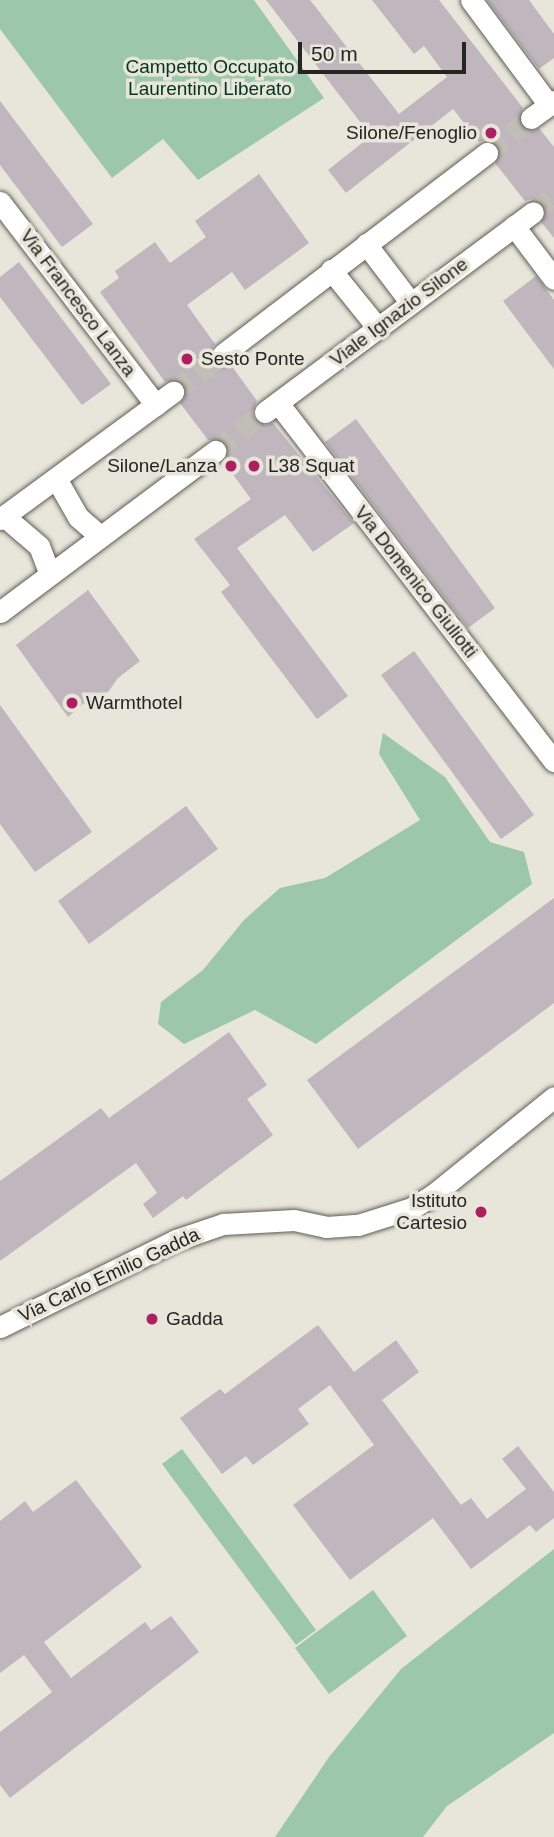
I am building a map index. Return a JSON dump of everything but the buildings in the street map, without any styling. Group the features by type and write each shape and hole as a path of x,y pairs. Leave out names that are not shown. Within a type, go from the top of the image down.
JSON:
{"street":[{"path":"471,0 552,103 531,118"},
{"path":"223,354 487,153"},
{"name":"Via Francesco Lanza","path":"0,202 164,399 57,480"},
{"name":"Viale Ignazio Silone","path":"272,408 533,212"},
{"path":"514,226 554,279"},
{"path":"366,244 411,303"},
{"path":"331,270 378,328"},
{"name":"Via Domenico Giuliotti","path":"272,408 554,761"},
{"path":"0,612 215,451"},
{"path":"51,574 40,546 2,518 57,480 78,517 100,536"},
{"name":"Via Carlo Emilio Gadda","path":"0,1327 176,1240 223,1224 294,1220 337,1227 389,1217 412,1208 434,1194 554,1097"}],"green space":[{"name":"Campetto Occupato Laurentino Liberato","path":"0,0 254,0 324,98 198,180 163,139 112,178 0,29"},
{"path":"383,733 445,777 490,842 524,852 532,884 316,1044 255,1010 184,1044 158,1024 161,1002 203,970 244,920 280,888 325,878 420,820 379,754"},
{"path":"182,1449 316,1630 296,1645 162,1464"},
{"path":"554,1549 554,1733 447,1806 423,1837 275,1837 329,1757 401,1669"},
{"path":"373,1590 407,1636 329,1694 295,1648"}],"tunnel":[{"path":"487,153 531,118"},
{"path":"533,212 554,196"},
{"path":"173,392 223,354"},
{"path":"215,451 265,412"}],"place":[{"name":"Silone/Fenoglio","path":"491,133"},
{"name":"Sesto Ponte","path":"187,359"},
{"name":"Silone/Lanza","path":"231,466"},
{"name":"L38 Squat","path":"254,466"},
{"name":"Warmthotel","path":"72,703"},
{"name":"Istituto Cartesio","path":"481,1212"},
{"name":"Gadda","path":"152,1319"}]}
